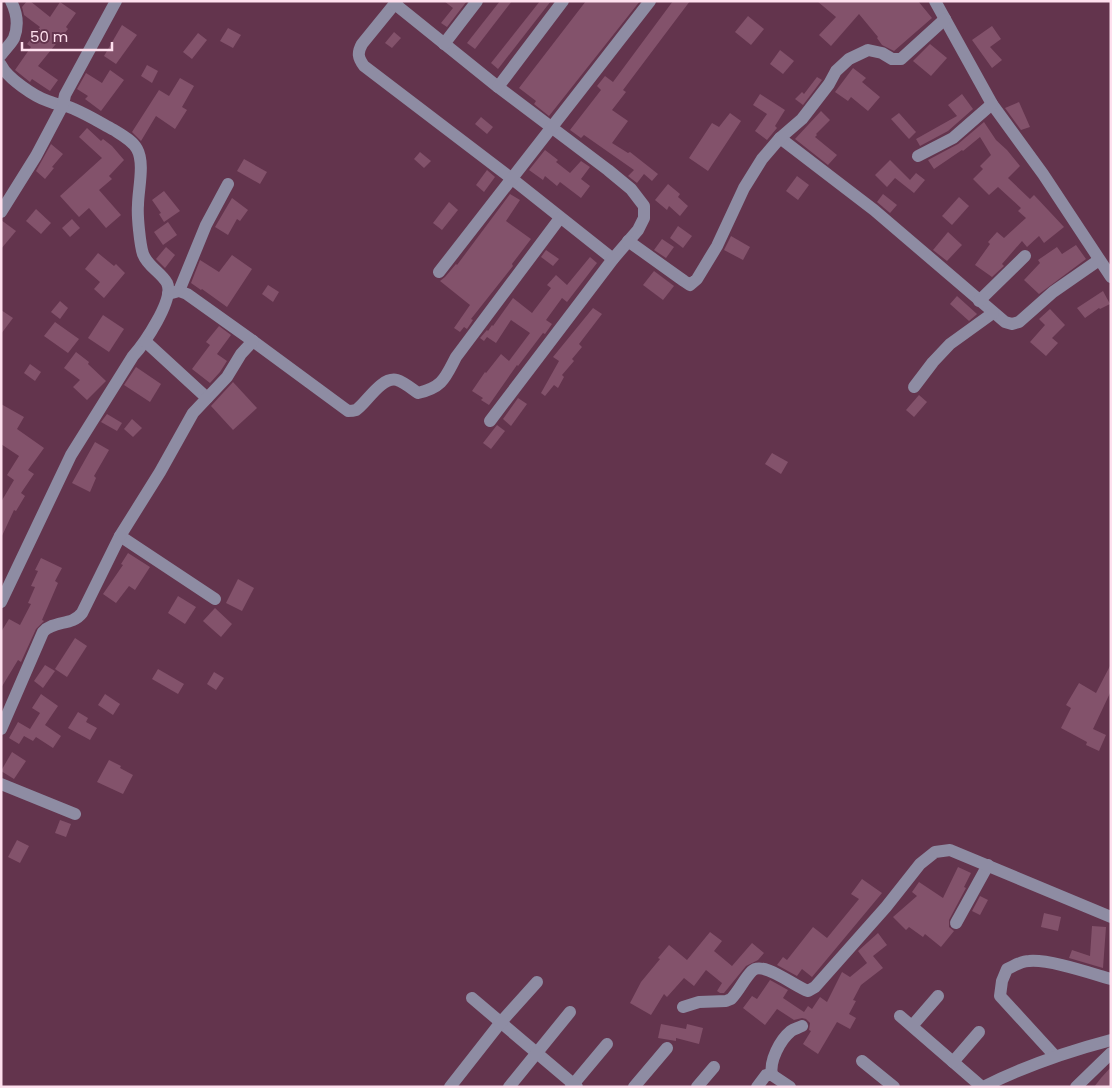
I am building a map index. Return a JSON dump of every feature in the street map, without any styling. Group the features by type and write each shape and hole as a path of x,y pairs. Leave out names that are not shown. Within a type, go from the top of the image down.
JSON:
{"street":[{"path":"1,54 14,39 16,14 11,1"},
{"path":"1,212 36,156 62,105 65,95 116,1"},
{"path":"444,44 477,1"},
{"path":"498,87 562,1"},
{"path":"439,272 650,1"},
{"path":"935,1 992,104 1043,174 1111,277"},
{"path":"490,421 612,259 638,230 644,218 644,206 631,189 608,170 498,87 444,44 396,2 358,51 359,59 364,66 511,178 612,259"},
{"path":"628,241 690,284 697,279 716,246 744,188 762,159 780,138 802,119 829,84 836,71 849,59 868,50 882,53 892,59 901,59 945,19"},
{"path":"3,72 47,101 76,110 125,136 137,149 140,161 138,208 143,253 149,265 174,292 187,294 348,411 356,409 391,380 398,380 418,393 433,389 444,380 456,357 560,218"},
{"path":"918,156 953,138 992,104"},
{"path":"780,138 874,210 1005,322 1012,324 1019,322 1053,292 1099,260"},
{"path":"1,602 6,580 71,455 133,356 146,342 166,300 174,292 228,184"},
{"path":"979,301 1025,256"},
{"path":"914,388 933,362 950,344 993,313"},
{"path":"1,729 44,632 52,626 78,618 120,536 160,472 193,413 227,377 241,354 253,341"},
{"path":"146,342 207,398"},
{"path":"120,536 215,599"},
{"path":"1,784 75,814"},
{"path":"683,1007 699,1002 726,1001 731,999 752,972 759,967 767,969 799,988 808,991 815,986 886,907 920,864 935,852 950,850 1111,917"},
{"path":"956,923 988,865"},
{"path":"1055,1056 1000,996 1002,981 1007,969 1029,960 1053,964 1111,979"},
{"path":"450,1087 501,1022 537,982"},
{"path":"912,1026 938,996"},
{"path":"472,998 537,1052 574,1086 606,1044"},
{"path":"509,1087 570,1012"},
{"path":"900,1016 982,1087 1018,1069 1111,1040"},
{"path":"772,1074 771,1064 782,1041 793,1029 802,1026"},
{"path":"953,1062 979,1032"},
{"path":"634,1087 667,1048"},
{"path":"1076,1087 1111,1053"},
{"path":"862,1061 894,1087"},
{"path":"697,1087 714,1067"},
{"path":"757,1087 766,1075 772,1074 790,1087"}],"building":[{"path":"27,1 30,1 50,17 60,2 76,13 66,27 68,29 38,66 58,80 50,91 32,79 30,82 15,70 31,47 27,44 40,27 24,15 22,7"},
{"path":"444,1 467,1 447,27 441,23 453,8"},
{"path":"500,1 512,1 475,49 467,43"},
{"path":"540,1 551,1 498,69 491,63"},
{"path":"586,1 640,1 549,116 534,104 536,101 519,88"},
{"path":"673,1 690,1 623,90 626,92 612,110 628,121 612,143 628,153 630,152 658,174 652,181 644,174 637,183 628,176 634,170 584,135 581,138 570,130 601,90 597,86 605,76 613,82"},
{"path":"817,1 918,1 932,18 894,51 882,45 878,37 859,14 831,46 819,35 836,17"},
{"path":"748,16 764,29 751,45 735,32"},
{"path":"122,25 137,35 116,64 104,56"},
{"path":"992,26 1001,39 990,47 1002,60 992,68 972,40"},
{"path":"228,28 241,35 233,48 220,41"},
{"path":"394,32 401,38 392,48 385,43"},
{"path":"198,33 207,40 192,59 183,52"},
{"path":"930,44 947,58 931,76 913,61"},
{"path":"780,50 794,61 783,74 770,64"},
{"path":"147,65 158,71 152,83 141,76"},
{"path":"853,68 866,78 862,82 880,97 868,111 851,97 848,101 835,92"},
{"path":"110,70 124,80 101,111 85,99 88,96 77,89 86,73 102,83"},
{"path":"817,77 822,80 803,105 795,99 802,92 804,94"},
{"path":"180,78 194,86 182,107 187,110 175,129 156,116 141,141 132,132 159,90 169,96"},
{"path":"760,94 785,110 775,126 777,128 767,140 755,131 767,114 753,105"},
{"path":"962,94 973,109 948,131 920,146 916,139 957,116 948,105"},
{"path":"1019,102 1030,127 1021,130 1005,108"},
{"path":"821,111 830,120 815,137 837,155 828,165 795,139"},
{"path":"730,113 741,121 708,171 689,158 712,123 719,127"},
{"path":"899,113 916,132 909,139 891,119"},
{"path":"481,117 493,127 487,134 475,124"},
{"path":"984,122 996,140 1020,166 1008,178 1030,199 1034,195 1064,227 1044,243 1039,236 1027,247 1022,241 1002,264 1004,266 992,277 975,265 990,244 988,242 997,232 1004,238 1026,218 1018,211 1021,208 998,187 989,195 973,179 983,169 980,166 991,155 980,137 963,151 934,169 928,160 958,144"},
{"path":"87,128 101,141 103,139 112,146 124,160 109,176 112,179 99,190 121,215 106,228 89,208 79,217 60,196 102,158 79,137"},
{"path":"51,144 63,154 45,179 36,171"},
{"path":"545,150 570,173 581,161 590,167 581,179 590,186 581,198 560,182 557,186 545,176 543,180 529,170"},
{"path":"420,152 431,161 424,168 414,159"},
{"path":"244,159 267,172 260,184 237,171"},
{"path":"890,160 910,180 916,173 925,180 914,193 895,178 887,187 875,175"},
{"path":"487,170 495,177 484,192 476,185"},
{"path":"797,176 809,185 798,200 786,191"},
{"path":"668,184 680,194 678,197 688,206 680,216 669,206 667,210 655,200"},
{"path":"164,191 180,211 164,222 159,214 161,213 152,200"},
{"path":"510,194 520,200 506,221 531,239 512,264 513,266 471,319 473,320 467,329 464,327 460,332 454,328 470,305 440,281 457,265"},
{"path":"883,194 897,205 890,213 877,202"},
{"path":"959,197 969,206 952,225 942,216"},
{"path":"232,198 248,210 240,221 237,219 228,235 215,227"},
{"path":"449,202 458,210 442,230 433,223"},
{"path":"36,209 51,223 41,234 26,221"},
{"path":"72,219 80,228 70,237 62,228"},
{"path":"1,220 16,231 1,249"},
{"path":"168,222 177,235 163,245 154,232"},
{"path":"678,226 692,236 683,248 670,238"},
{"path":"948,232 962,245 947,261 933,250"},
{"path":"731,236 750,247 743,260 724,250"},
{"path":"662,239 674,247 666,258 654,250"},
{"path":"1076,245 1086,259 1039,294 1024,280 1040,263 1038,260 1057,247 1062,254"},
{"path":"166,247 175,255 165,268 156,259"},
{"path":"546,250 559,259 553,266 541,257"},
{"path":"98,253 114,266 116,264 125,273 104,298 94,289 100,282 85,269"},
{"path":"232,255 252,269 227,307 191,283 200,260 219,272"},
{"path":"590,257 597,263 567,302 562,298 546,320 552,324 545,334 543,333 517,365 489,405 481,400 483,398 472,391 485,372 501,354 509,361 530,333 511,320 496,343 487,337 484,341 480,338 493,326 513,298 532,313 551,288 547,285 556,275 567,285"},
{"path":"654,271 674,286 663,300 643,285"},
{"path":"268,285 279,292 273,302 262,294"},
{"path":"1103,291 1110,304 1099,308 1085,318 1077,308"},
{"path":"957,296 977,314 969,321 950,304"},
{"path":"60,301 68,308 60,319 51,312"},
{"path":"593,308 602,314 579,344 582,347 572,359 574,361 562,375 564,377 558,388 554,385 545,396 541,393 559,361 553,357"},
{"path":"1050,309 1065,325 1052,338 1058,343 1046,356 1030,342 1045,325 1039,319"},
{"path":"1,310 13,318 1,334"},
{"path":"103,315 124,329 109,352 88,338"},
{"path":"55,322 79,339 68,353 44,336"},
{"path":"219,326 231,335 217,354 227,361 210,383 192,369 210,345 206,342"},
{"path":"76,352 89,362 88,364 106,381 87,400 73,387 80,380 64,368"},
{"path":"30,364 41,372 35,381 24,373"},
{"path":"136,367 161,384 150,402 124,385"},
{"path":"233,382 257,408 233,430 211,406"},
{"path":"919,395 927,402 914,417 906,410"},
{"path":"518,398 527,404 511,426 503,419"},
{"path":"1,404 24,417 17,429 44,448 28,470 34,474 21,493 25,496 16,511 14,510 1,538 1,502 14,480 7,475 19,456 1,444"},
{"path":"107,414 122,423 117,431 101,422"},
{"path":"132,419 142,428 133,437 124,429"},
{"path":"497,425 505,431 491,449 483,443"},
{"path":"95,442 109,450 94,476 96,478 90,492 72,483"},
{"path":"772,453 788,462 781,474 765,464"},
{"path":"128,553 150,567 135,590 129,586 116,603 103,594 123,565 121,564"},
{"path":"41,558 62,568 55,581 58,583 42,620 44,621 36,629 21,662 18,660 1,688 1,632 9,619 20,625 31,604 28,603 35,587 31,586 38,571 35,570"},
{"path":"238,579 254,588 242,611 226,603"},
{"path":"178,596 196,607 185,624 168,613"},
{"path":"215,608 232,624 221,637 203,621"},
{"path":"75,638 87,646 67,677 55,669"},
{"path":"1111,664 1111,691 1093,729 1106,735 1099,751 1086,745 1087,742 1061,728 1071,708 1066,705 1079,683 1096,693"},
{"path":"45,665 55,671 43,688 34,681"},
{"path":"158,669 184,684 178,694 152,679"},
{"path":"214,672 224,678 216,690 207,684"},
{"path":"41,694 58,706 45,725 61,736 53,748 36,737 33,741 24,736 19,744 9,738 18,722 30,729 40,713 32,708"},
{"path":"105,694 120,704 113,715 98,705"},
{"path":"78,712 88,718 86,722 97,728 90,740 68,728"},
{"path":"12,752 26,761 14,779 1,771"},
{"path":"109,760 133,775 123,794 97,782"},
{"path":"60,820 71,824 66,837 55,833"},
{"path":"17,840 29,846 20,863 8,857"},
{"path":"958,867 971,873 964,887 966,888 949,920 949,927 954,931 941,947 925,934 923,937 909,927 906,930 893,917 917,896 912,892 919,882 943,898"},
{"path":"862,879 882,893 812,977 802,969 797,976 777,965 783,957 787,960 813,927 827,938 859,899 851,894"},
{"path":"980,896 988,900 980,915 972,911"},
{"path":"1044,913 1061,917 1058,931 1041,927"},
{"path":"1092,926 1106,927 1103,968 1069,958 1072,950 1090,956"},
{"path":"710,932 722,941 714,951 732,966 752,943 764,953 758,960 746,966 724,993 717,991 722,983 706,970 694,986 684,978 667,997 664,994 651,1015 630,1003 641,982 669,945 687,960"},
{"path":"878,933 887,945 873,956 883,968 861,985 853,1000 856,1001 849,1014 856,1018 850,1029 837,1022 818,1054 803,1044 811,1031 809,1030 810,1023 806,1019 794,1020 777,1009 765,1025 743,1008 752,996 757,999 770,980 788,990 783,998 804,1012 808,1006 812,1009 820,997 827,1002 842,972 850,977 867,963 858,951"},
{"path":"661,1024 686,1029 687,1024 703,1028 699,1044 676,1038 676,1041 658,1038"},
{"path":"1111,1067 1111,1087 1094,1087 1101,1078"}]}
